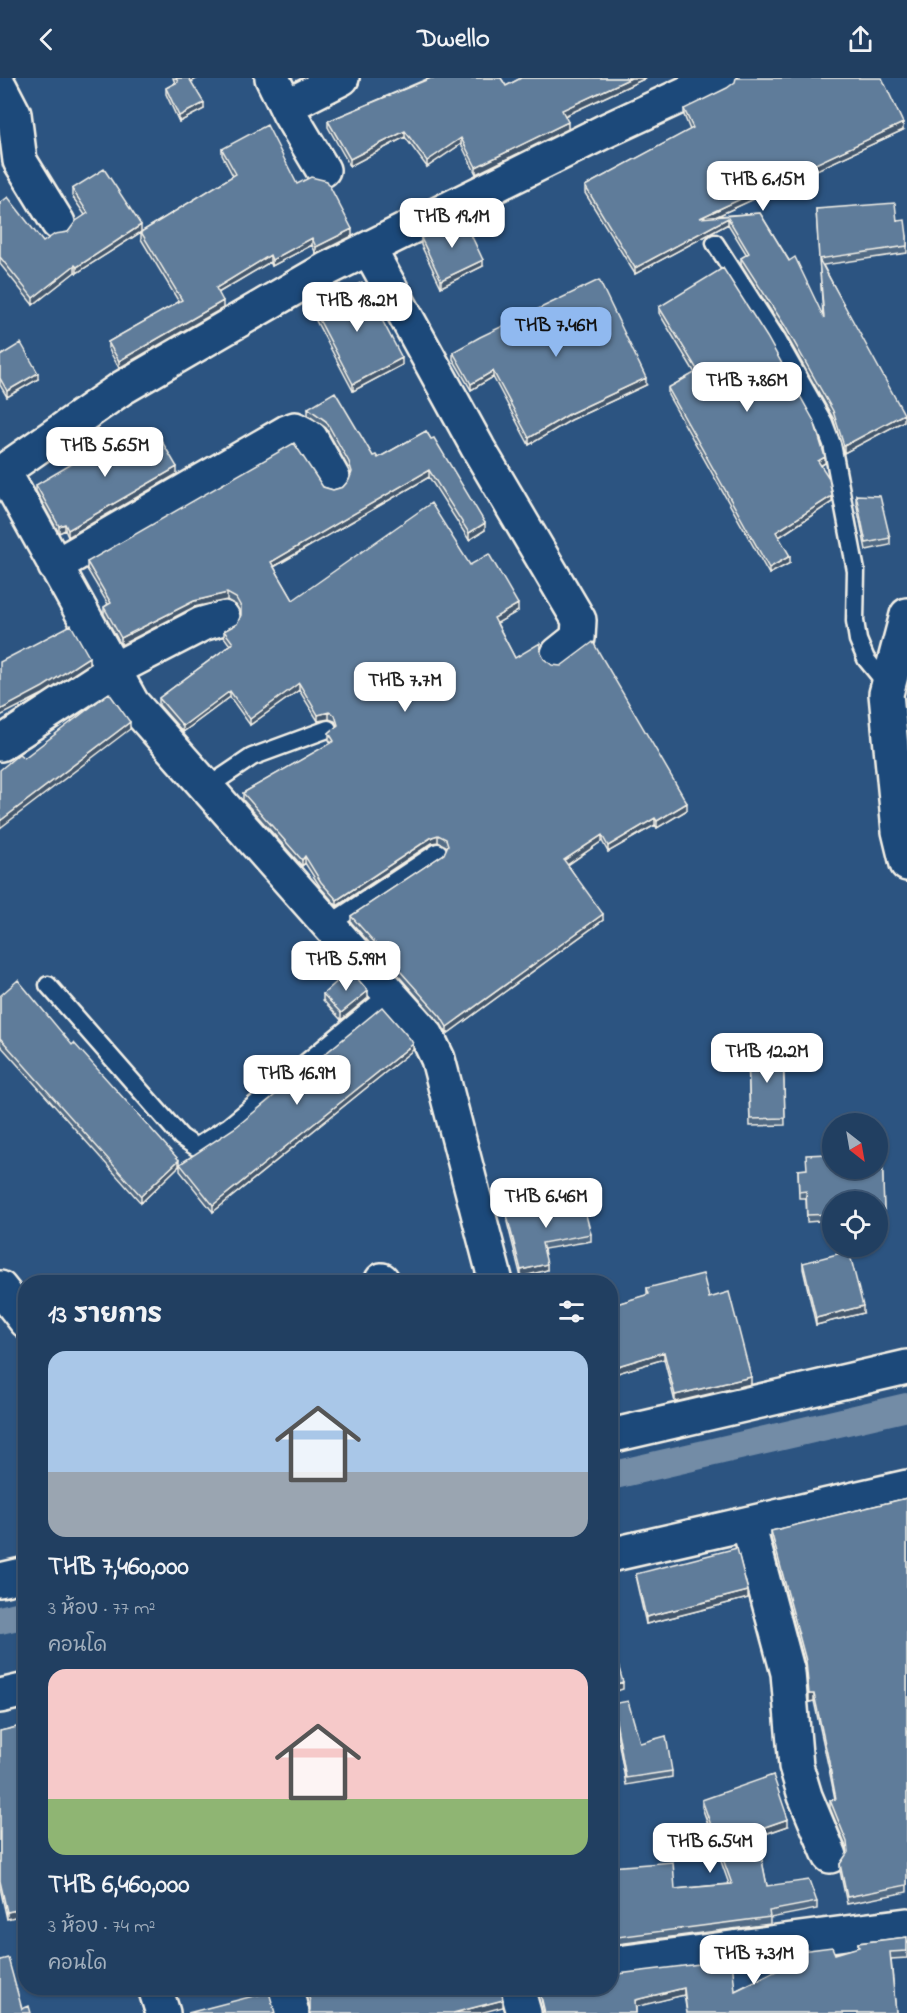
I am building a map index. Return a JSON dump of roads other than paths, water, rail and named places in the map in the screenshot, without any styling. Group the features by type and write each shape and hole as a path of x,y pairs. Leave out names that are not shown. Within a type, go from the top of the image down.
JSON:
{"street":[{"path":"323,170 280,92 342,78"},
{"path":"494,1275 438,1059 427,1036 132,703 2,475 122,388 327,269 603,132 719,78"},
{"path":"0,87 14,114 20,160 58,223"},
{"path":"369,249 478,448 579,620 578,638 558,654"},
{"path":"55,566 295,429 310,437 333,478"},
{"path":"907,615 886,694 899,831 907,864"},
{"path":"0,744 113,670 202,624 223,618"},
{"path":"0,1288 18,1311"},
{"path":"618,1434 907,1367"},
{"path":"618,1553 907,1487"},
{"path":"748,1524 788,1673 796,1766 805,1797 830,1856"},
{"path":"0,1580 18,1576"},
{"path":"0,1696 18,1692"},
{"path":"618,1963 907,1925"},
{"path":"157,1995 163,2013"},
{"path":"287,1995 292,2013"},
{"path":"519,1995 524,2013"}],"lane":[{"path":"715,243 776,338 824,423 832,444 856,571 855,621 858,640 866,659 888,686"},
{"path":"206,788 252,757 328,729"},
{"path":"328,926 438,852"},
{"path":"48,985 181,1137 196,1147 229,1126 389,994"}],"waterway":[{"path":"618,1474 907,1407"},
{"path":"0,1620 18,1616"}]}
